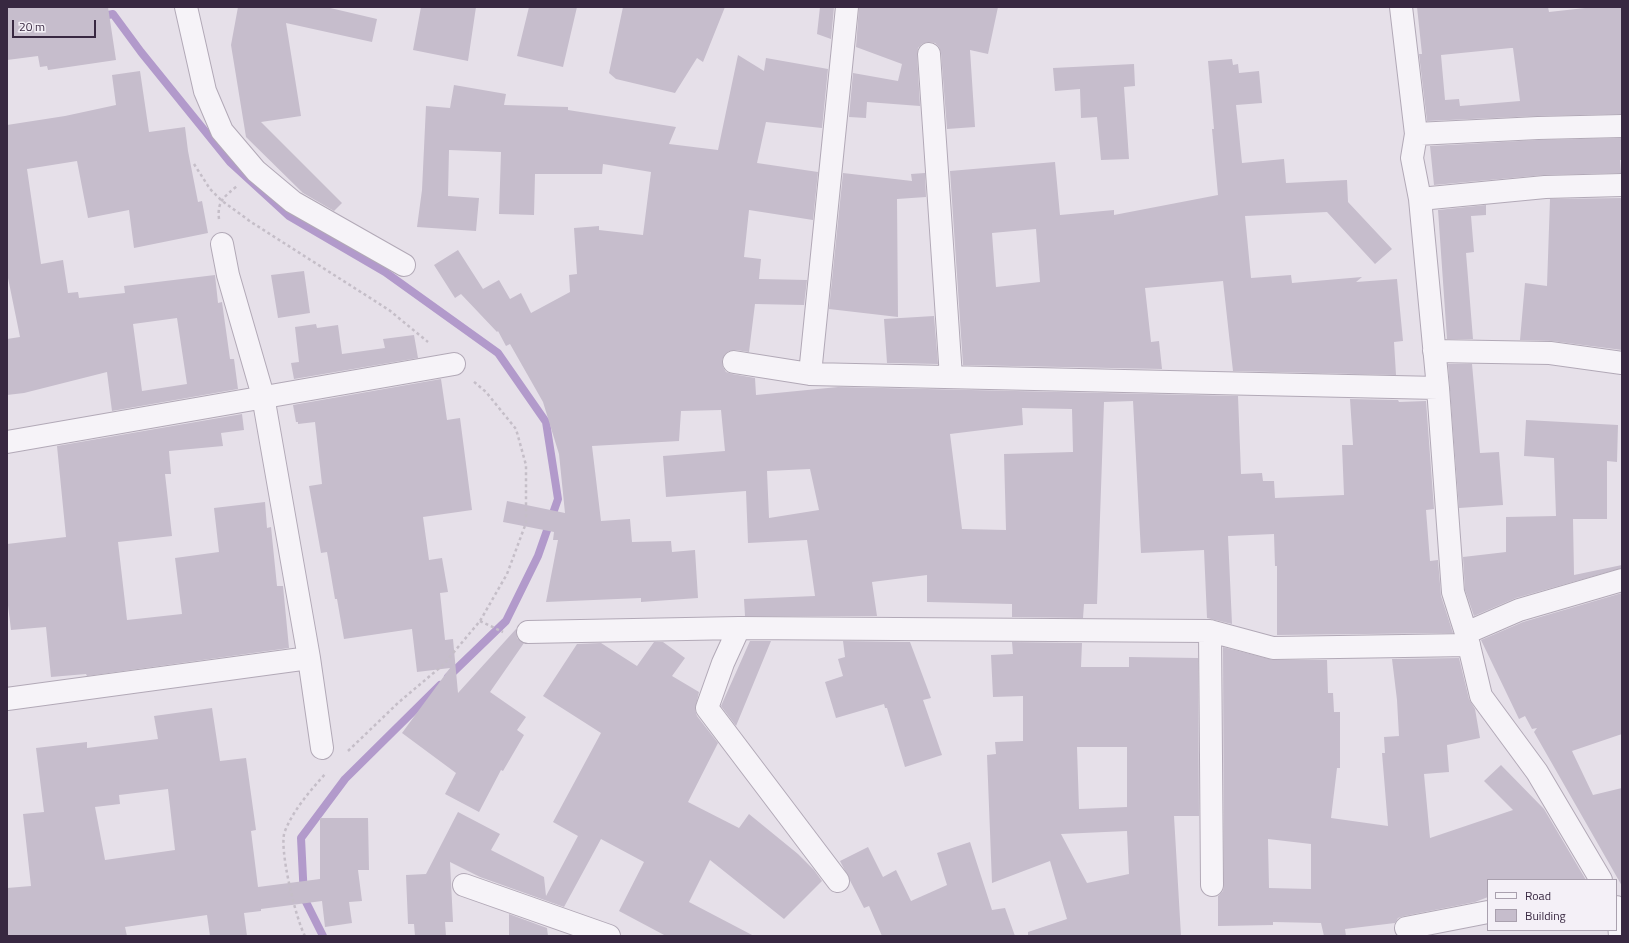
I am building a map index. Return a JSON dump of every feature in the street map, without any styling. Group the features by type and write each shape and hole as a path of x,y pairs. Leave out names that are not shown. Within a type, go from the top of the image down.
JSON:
{"street":[{"path":"186,7 205,91 222,131 227,137 256,171 293,202 404,265"},
{"path":"810,374 847,7"},
{"path":"1402,7 1416,134 1412,158 1420,200 1438,388 1453,592 1467,639 1481,696 1537,772 1600,879"},
{"path":"929,54 951,377"},
{"path":"1416,134 1538,128 1622,126"},
{"path":"1420,200 1545,188 1622,185"},
{"path":"222,244 228,275 264,396 309,658 322,748"},
{"path":"1434,351 1550,352 1622,363"},
{"path":"734,362 810,374 1438,388"},
{"path":"7,442 454,364"},
{"path":"528,632 739,628 1210,632 1273,648 1467,639 1518,610 1622,580"},
{"path":"739,628 723,663 707,708 838,881"},
{"path":"1210,632 1212,884"},
{"path":"7,699 309,658"},
{"path":"464,885 609,936"},
{"path":"1619,909 1620,936"},
{"path":"1406,928 1487,912"}],"path":[{"path":"194,164 210,189 221,200 251,222 389,310 486,392 516,429 526,465 526,523 508,574 480,621 443,665 399,702 347,752"},
{"path":"480,621 504,632"},
{"path":"305,936 294,907 284,851 284,832 305,796 330,768"}],"building":[{"path":"7,7 108,7 116,60 48,70 47,66 40,67 38,56 7,60"},
{"path":"238,7 326,7 377,19 372,42 286,23 301,116 261,122 342,203 334,211 303,193 246,137 231,45"},
{"path":"421,7 476,7 468,61 413,50"},
{"path":"529,7 577,7 563,67 517,56"},
{"path":"623,7 725,7 703,62 697,58 675,93 616,79 609,73"},
{"path":"820,7 834,7 831,39 817,34"},
{"path":"859,7 998,7 988,54 970,50 975,127 947,129 941,53 939,47 935,43 929,42 922,44 918,48 917,54 920,106 867,102 866,118 849,117 853,73 898,81 902,64 856,47"},
{"path":"1417,7 1548,7 1549,12 1594,7 1622,7 1622,114 1427,121 1419,54 1422,54","holes":["1513,48 1520,101 1460,106 1459,99 1445,100 1441,55"]},
{"path":"738,55 764,71 766,58 828,69 822,128 766,122 757,163 818,172 813,220 749,210 744,257 761,259 759,279 807,280 804,305 755,304 749,352 736,350 729,351 725,354 722,360 723,367 726,372 755,378 756,395 838,387 1238,396 1241,474 1262,473 1263,481 1274,481 1275,498 1344,495 1342,445 1353,445 1350,399 1398,400 1399,402 1426,401 1434,509 1426,510 1430,561 1438,560 1441,596 1453,633 1277,635 1277,566 1275,566 1274,534 1228,536 1232,624 1207,618 1204,550 1141,553 1133,401 1104,402 1097,604 1084,604 1083,618 1012,617 1012,604 927,602 927,575 872,582 877,616 745,616 744,599 815,596 807,540 748,543 746,491 666,497 663,456 725,451 721,410 681,411 679,441 592,446 601,521 630,519 632,542 671,541 672,552 695,550 698,598 641,602 641,598 546,602 558,540 553,540 554,532 503,522 507,501 565,513 559,454 543,402 510,344 506,346 498,331 497,332 461,294 455,298 434,265 458,250 483,289 499,280 510,299 521,293 531,313 570,292 569,275 577,274 574,228 599,226 599,230 643,235 651,172 603,164 602,174 535,174 534,215 499,214 501,152 449,150 448,196 479,198 476,231 417,227 422,190 426,106 450,108 454,85 506,94 504,105 568,107 568,110 676,127 669,144 718,150","holes":["1022,408 1072,409 1073,452 1004,454 1006,530 962,529 950,434 1023,425","810,469 819,510 769,518 767,471"]},
{"path":"1232,59 1233,65 1238,64 1239,73 1259,71 1262,103 1236,105 1242,163 1284,159 1286,183 1347,180 1348,202 1392,249 1375,264 1327,212 1245,216 1251,278 1291,275 1292,283 1362,277 1356,282 1397,279 1403,341 1394,342 1396,375 1233,371 1223,281 1145,288 1151,342 1159,341 1162,369 963,365 950,171 1055,162 1060,215 1114,210 1114,215 1218,195 1208,61","holes":["1036,229 1040,282 996,287 992,233"]},
{"path":"1134,64 1135,86 1124,87 1129,159 1101,160 1097,117 1081,118 1080,89 1055,91 1053,68"},
{"path":"140,71 149,132 185,127 198,202 202,201 208,233 134,248 129,210 88,218 77,161 27,169 41,264 63,260 68,293 78,292 79,298 125,293 124,286 215,275 218,303 222,302 230,359 234,359 238,389 112,411 107,372 24,393 7,395 7,339 20,337 7,273 7,125 65,116 116,105 112,75","holes":["177,318 187,384 142,391 133,324"]},
{"path":"1622,138 1622,160 1620,160 1621,173 1544,175 1434,185 1430,146 1538,140"},
{"path":"843,173 912,181 911,174 925,173 926,197 897,199 898,317 829,309"},
{"path":"1622,198 1622,350 1552,341 1520,340 1525,283 1547,286 1550,199"},
{"path":"1486,205 1486,215 1471,216 1474,252 1466,253 1473,339 1447,339 1438,210"},
{"path":"304,271 310,313 278,318 271,275"},
{"path":"934,316 938,364 887,363 884,319"},
{"path":"316,324 317,328 338,325 342,354 385,348 383,339 414,335 418,358 294,379 291,363 299,362 295,327"},
{"path":"1448,364 1472,364 1480,453 1499,452 1503,505 1459,508"},
{"path":"441,379 447,420 460,418 472,510 423,517 429,560 442,558 448,592 440,593 445,640 453,639 458,693 516,629 517,638 524,643 490,692 526,717 517,730 524,735 503,771 501,770 479,812 445,794 456,773 402,733 450,668 417,672 412,629 344,639 327,552 321,553 309,486 322,484 315,422 298,424 298,422 296,422 293,405"},
{"path":"242,414 244,430 221,433 223,446 169,451 171,474 165,474 172,536 118,542 127,620 182,614 175,558 219,552 214,508 265,502 267,528 271,527 277,586 283,586 289,648 87,676 86,674 51,677 46,627 11,630 7,597 7,544 66,537 57,446"},
{"path":"1526,420 1618,425 1617,462 1607,461 1607,519 1573,519 1574,575 1622,565 1622,568 1516,598 1474,616 1465,590 1463,557 1506,552 1506,517 1556,516 1554,458 1524,456"},
{"path":"1622,593 1622,734 1572,751 1593,795 1622,788 1622,886 1534,732 1537,728 1532,729 1525,716 1519,719 1481,640 1523,622"},
{"path":"750,641 771,641 736,726 721,706"},
{"path":"843,641 910,642 931,698 923,700 942,755 905,767 887,708 885,708 884,704 836,718 825,682 843,676 838,659 845,657"},
{"path":"654,642 663,642 685,658 672,676 699,692 695,710 697,716 718,743 688,802 739,828 749,814 798,854 814,870 822,881 784,919 710,860 689,902 754,936 666,936 619,911 644,862 601,839 564,907 480,877 450,862 453,922 445,922 446,936 415,936 414,924 408,924 406,875 426,874 458,812 500,834 491,850 544,877 546,896 578,836 553,822 601,733 543,696 577,644 601,643 637,666"},
{"path":"1012,642 1082,643 1081,667 1129,667 1129,657 1198,658 1199,816 1174,816 1181,936 1028,936 1028,932 1067,919 1050,861 992,883 987,755 996,754 995,742 1023,741 1023,696 993,697 991,655 1013,654","holes":["1077,747 1127,747 1127,807 1079,809","1127,831 1129,874 1087,883 1061,834"]},
{"path":"1223,647 1273,660 1327,660 1328,693 1333,693 1334,712 1340,712 1340,768 1337,768 1331,818 1388,826 1382,753 1385,753 1384,737 1399,736 1397,700 1392,659 1459,658 1469,699 1475,709 1480,738 1447,745 1449,772 1424,774 1430,838 1513,810 1484,781 1501,765 1544,809 1585,879 1487,879 1487,897 1475,902 1404,916 1398,918 1395,923 1345,929 1346,936 1324,936 1321,923 1273,922 1273,925 1218,926 1218,896 1223,891","holes":["1268,839 1311,844 1311,889 1269,888"]},
{"path":"212,708 220,761 246,758 256,830 251,831 258,887 320,879 320,818 368,818 369,870 358,870 362,901 349,902 352,923 325,927 322,901 261,909 261,911 244,913 247,936 210,936 207,915 125,927 127,936 7,936 7,888 31,886 23,814 44,812 36,748 87,742 87,748 158,739 154,716","holes":["168,789 175,850 105,860 95,807 120,804 119,795"]},
{"path":"970,842 992,910 1005,908 1015,936 882,936 869,906 864,908 840,861 868,847 883,877 896,870 911,901 947,885 937,853"},
{"path":"509,914 547,928 548,936 509,936"}],"waterway":[{"path":"98,17 113,14 141,52 230,162 289,216 385,272 498,353 546,422 558,499 538,556 506,621 448,677"},
{"path":"323,936 304,898 301,838 345,779 440,685"}]}
